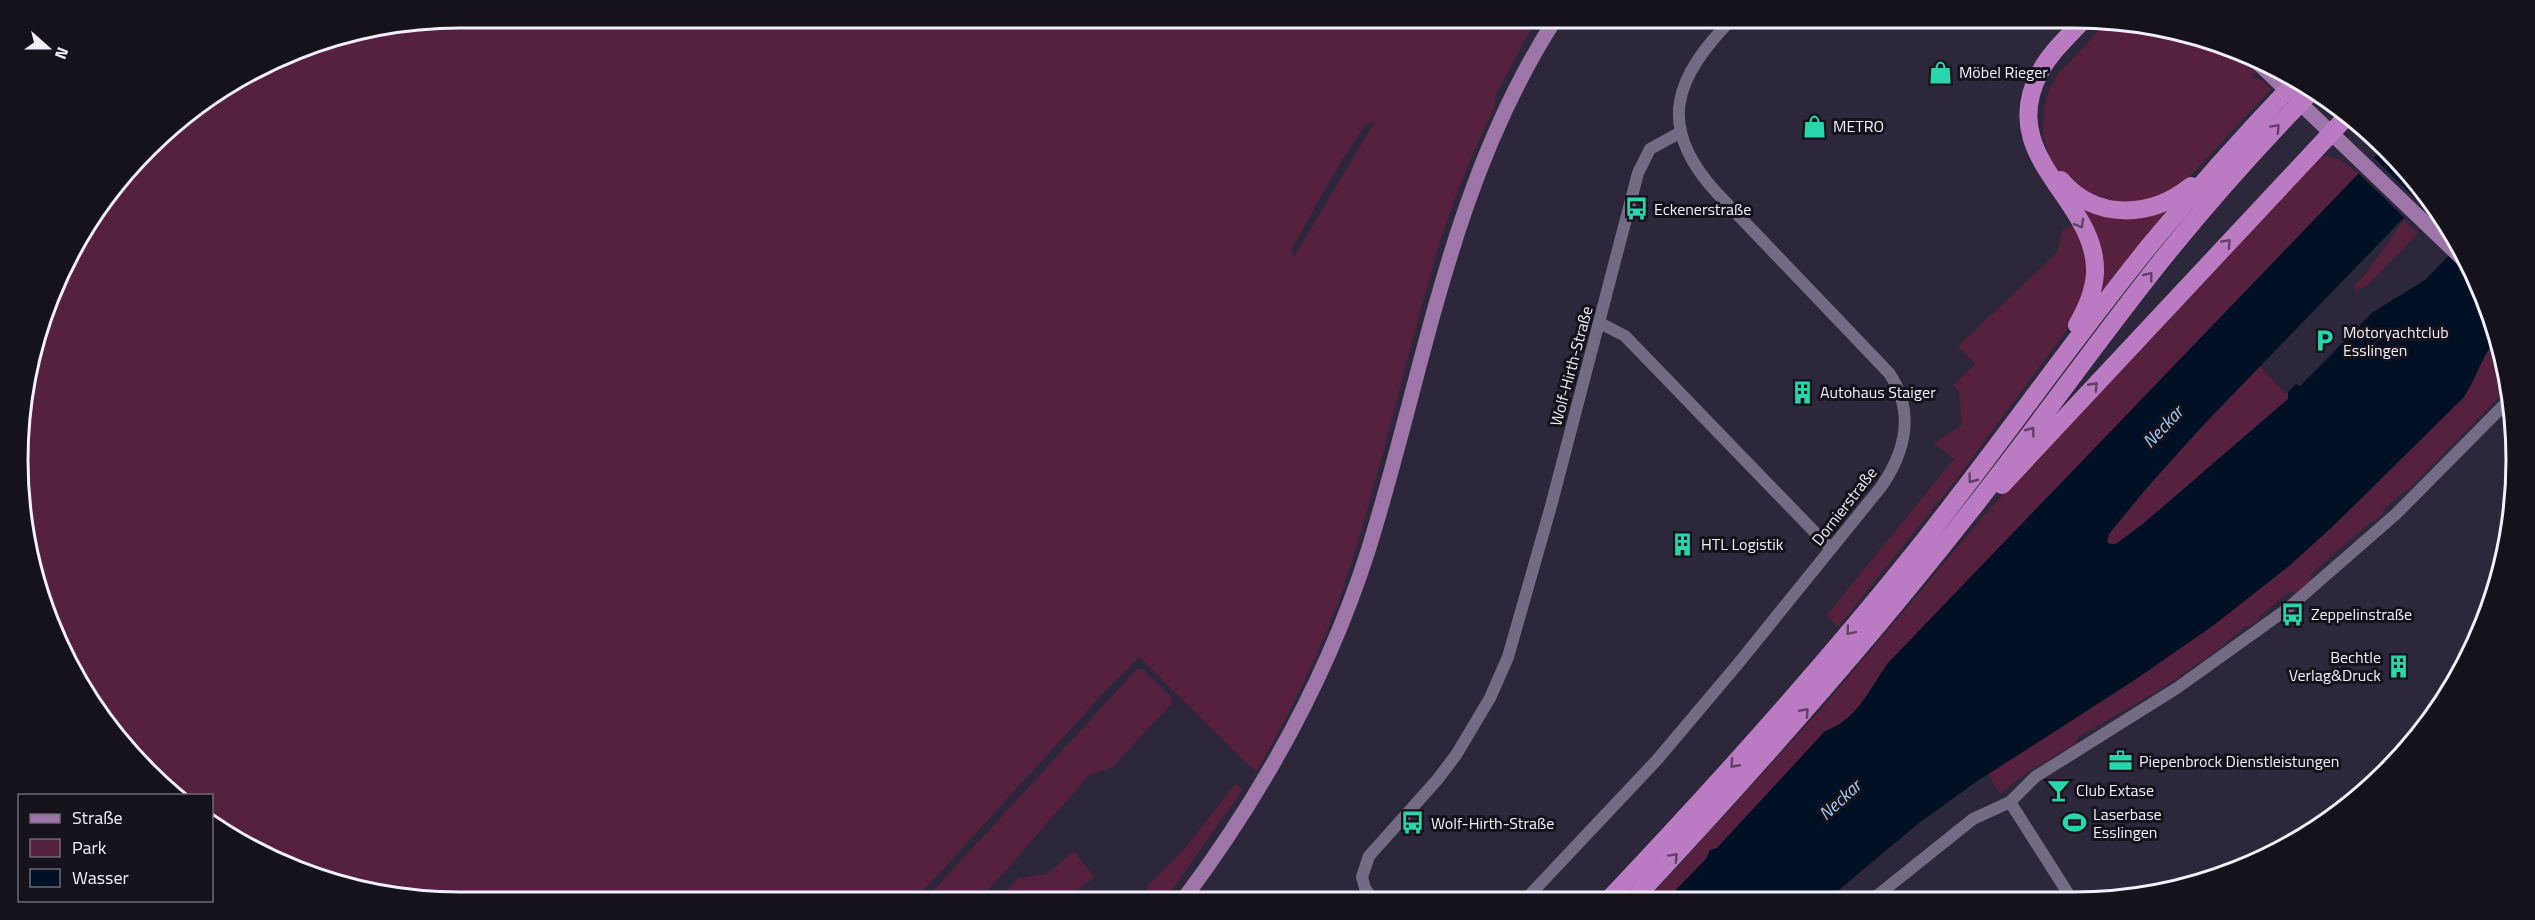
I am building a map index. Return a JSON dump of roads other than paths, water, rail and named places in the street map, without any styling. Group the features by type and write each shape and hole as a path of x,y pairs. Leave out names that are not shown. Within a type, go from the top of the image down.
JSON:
{"highway":[{"path":"2058,365 2089,303 2094,283 2094,263 2091,245 2083,227 2045,168 2036,148 2029,127 2030,107 2036,82 2047,60 2076,28"},
{"path":"2092,29 2054,69 2043,91 2039,121 2041,143 2050,165 2063,183 2082,199 2101,207 2123,211 2146,210 2173,199 2219,164"},
{"path":"1615,892 1737,761 1846,636 1965,489 2143,254 2219,164 2291,86"},
{"path":"1640,892 1822,692 1971,511 2163,259 2235,174 2307,96"},
{"path":"1971,511 2012,476 2328,130 2341,120"}],"main road":[{"path":"1189,892 1228,839 1264,782 1298,720 1330,654 1376,522 1435,301 1465,208 1513,96 1550,28"},
{"path":"2275,78 2451,248"}],"street":[{"name":"Dornierstraße","path":"1533,892 1663,753 1881,487 1902,448 1906,428 1901,396 1883,367 1700,175 1686,151 1681,132 1679,104 1687,78 1707,47 1724,28"},
{"name":"Wolf-Hirth-Straße","path":"1368,892 1362,876 1369,856 1447,768 1482,713 1503,669 1534,567 1639,169 1652,147 1681,132"},
{"path":"1600,323 1625,336 1832,549"},
{"path":"1881,892 1973,819 2010,802 2035,777 2211,665 2307,593 2396,514 2503,406"},
{"path":"2010,802 2067,892"}],"water":[{"name":"Neckar","path":"2378,153 2380,155 2420,201 2206,422 2144,491 2109,534 2107,542 2116,544 2144,523 2288,399 2288,392 2296,384 2300,386 2373,312 2425,280 2453,251 2474,295 2491,346 2463,398 2331,528 2289,566 2214,625 2136,679 1976,782 1919,823 1836,892 1674,892 1706,859 1710,850 1717,848 1825,731 1846,720 1854,712 1888,663"}],"place":[{"name":"Möbel Rieger","path":"1941,72"},
{"name":"METRO","path":"1815,126"},
{"name":"Eckenerstraße","path":"1636,209"},
{"name":"Motoryachtclub Esslingen","path":"2325,341"},
{"name":"Autohaus Staiger","path":"1802,392"},
{"name":"HTL Logistik","path":"1683,544"},
{"name":"Zeppelinstraße","path":"2293,614"},
{"name":"Bechtle Verlag&Druck","path":"2399,666"},
{"name":"Piepenbrock Dienstleistungen","path":"2121,761"},
{"name":"Club Extase","path":"2058,790"},
{"name":"Wolf-Hirth-Straße","path":"1413,823"},
{"name":"Laserbase Esslingen","path":"2075,823"}]}
